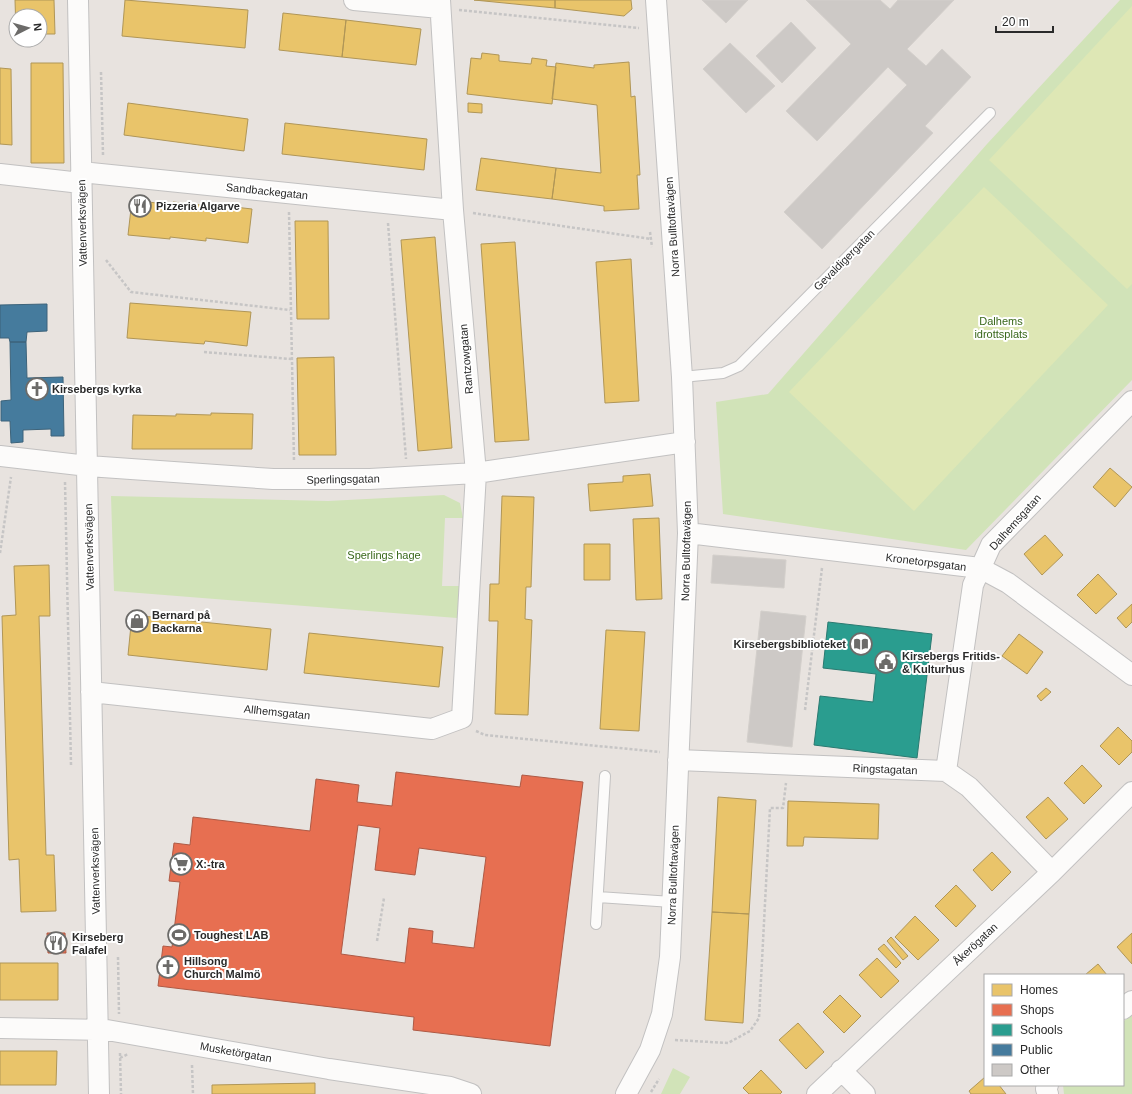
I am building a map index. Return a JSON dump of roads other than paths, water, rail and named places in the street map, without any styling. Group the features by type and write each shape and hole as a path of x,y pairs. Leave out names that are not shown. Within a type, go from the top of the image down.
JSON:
{"street":[{"name":"Vattenverksvägen","path":"78,0 99,1094"},
{"path":"354,0 445,6"},
{"name":"Norra Bulltoftavägen","path":"626,1094 650,1050 662,1014 670,957 672,902 671,767 684,666 688,534 682,377 656,0"},
{"name":"Rantzowgatan","path":"445,6 461,211 476,473 469,725"},
{"name":"Sandbackegatan","path":"0,174 81,177 461,211"},
{"name":"Dalhemsgatan","path":"946,771 973,585 991,545 1132,400"},
{"name":"Sperlingsgatan","path":"0,456 88,466 273,479 370,479 476,473 685,442"},
{"name":"Kronetorpsgatan","path":"688,534 980,568 1008,583 1132,675"},
{"name":"Allhemsgatan","path":"91,692 432,729 469,725"},
{"name":"Ringstagatan","path":"671,767 788,765 946,771"},
{"path":"946,771 969,787 1052,872"},
{"name":"Åkerögatan","path":"817,1094 1052,872 1132,792"},
{"path":"1124,1008 1132,1001"},
{"name":"Musketörgatan","path":"0,1028 98,1029 329,1069 450,1087 471,1094"},
{"path":"842,1070 865,1094"}],"lane":[{"name":"Gevaldigergatan","path":"682,377 723,373 738,366 990,113"},
{"path":"596,924 605,776"},
{"path":"598,897 672,902"}],"place":[{"name":"Pizzeria Algarve","path":"140,206"},
{"name":"Kirsebergs kyrka","path":"37,389"},
{"name":"Bernard på Backarna","path":"137,621"},
{"name":"Kirsebergsbiblioteket","path":"861,644"},
{"name":"Kirsebergs Fritids- & Kulturhus","path":"886,662"},
{"name":"X:-tra","path":"181,864"},
{"name":"Toughest LAB","path":"179,935"},
{"name":"Kirseberg Falafel","path":"56,943"},
{"name":"Hillsong Church Malmö","path":"168,967"}],"park label":[{"name":"Dalhems idrottsplats","path":"1001,327"},
{"name":"Sperlings hage","path":"384,555"}]}
